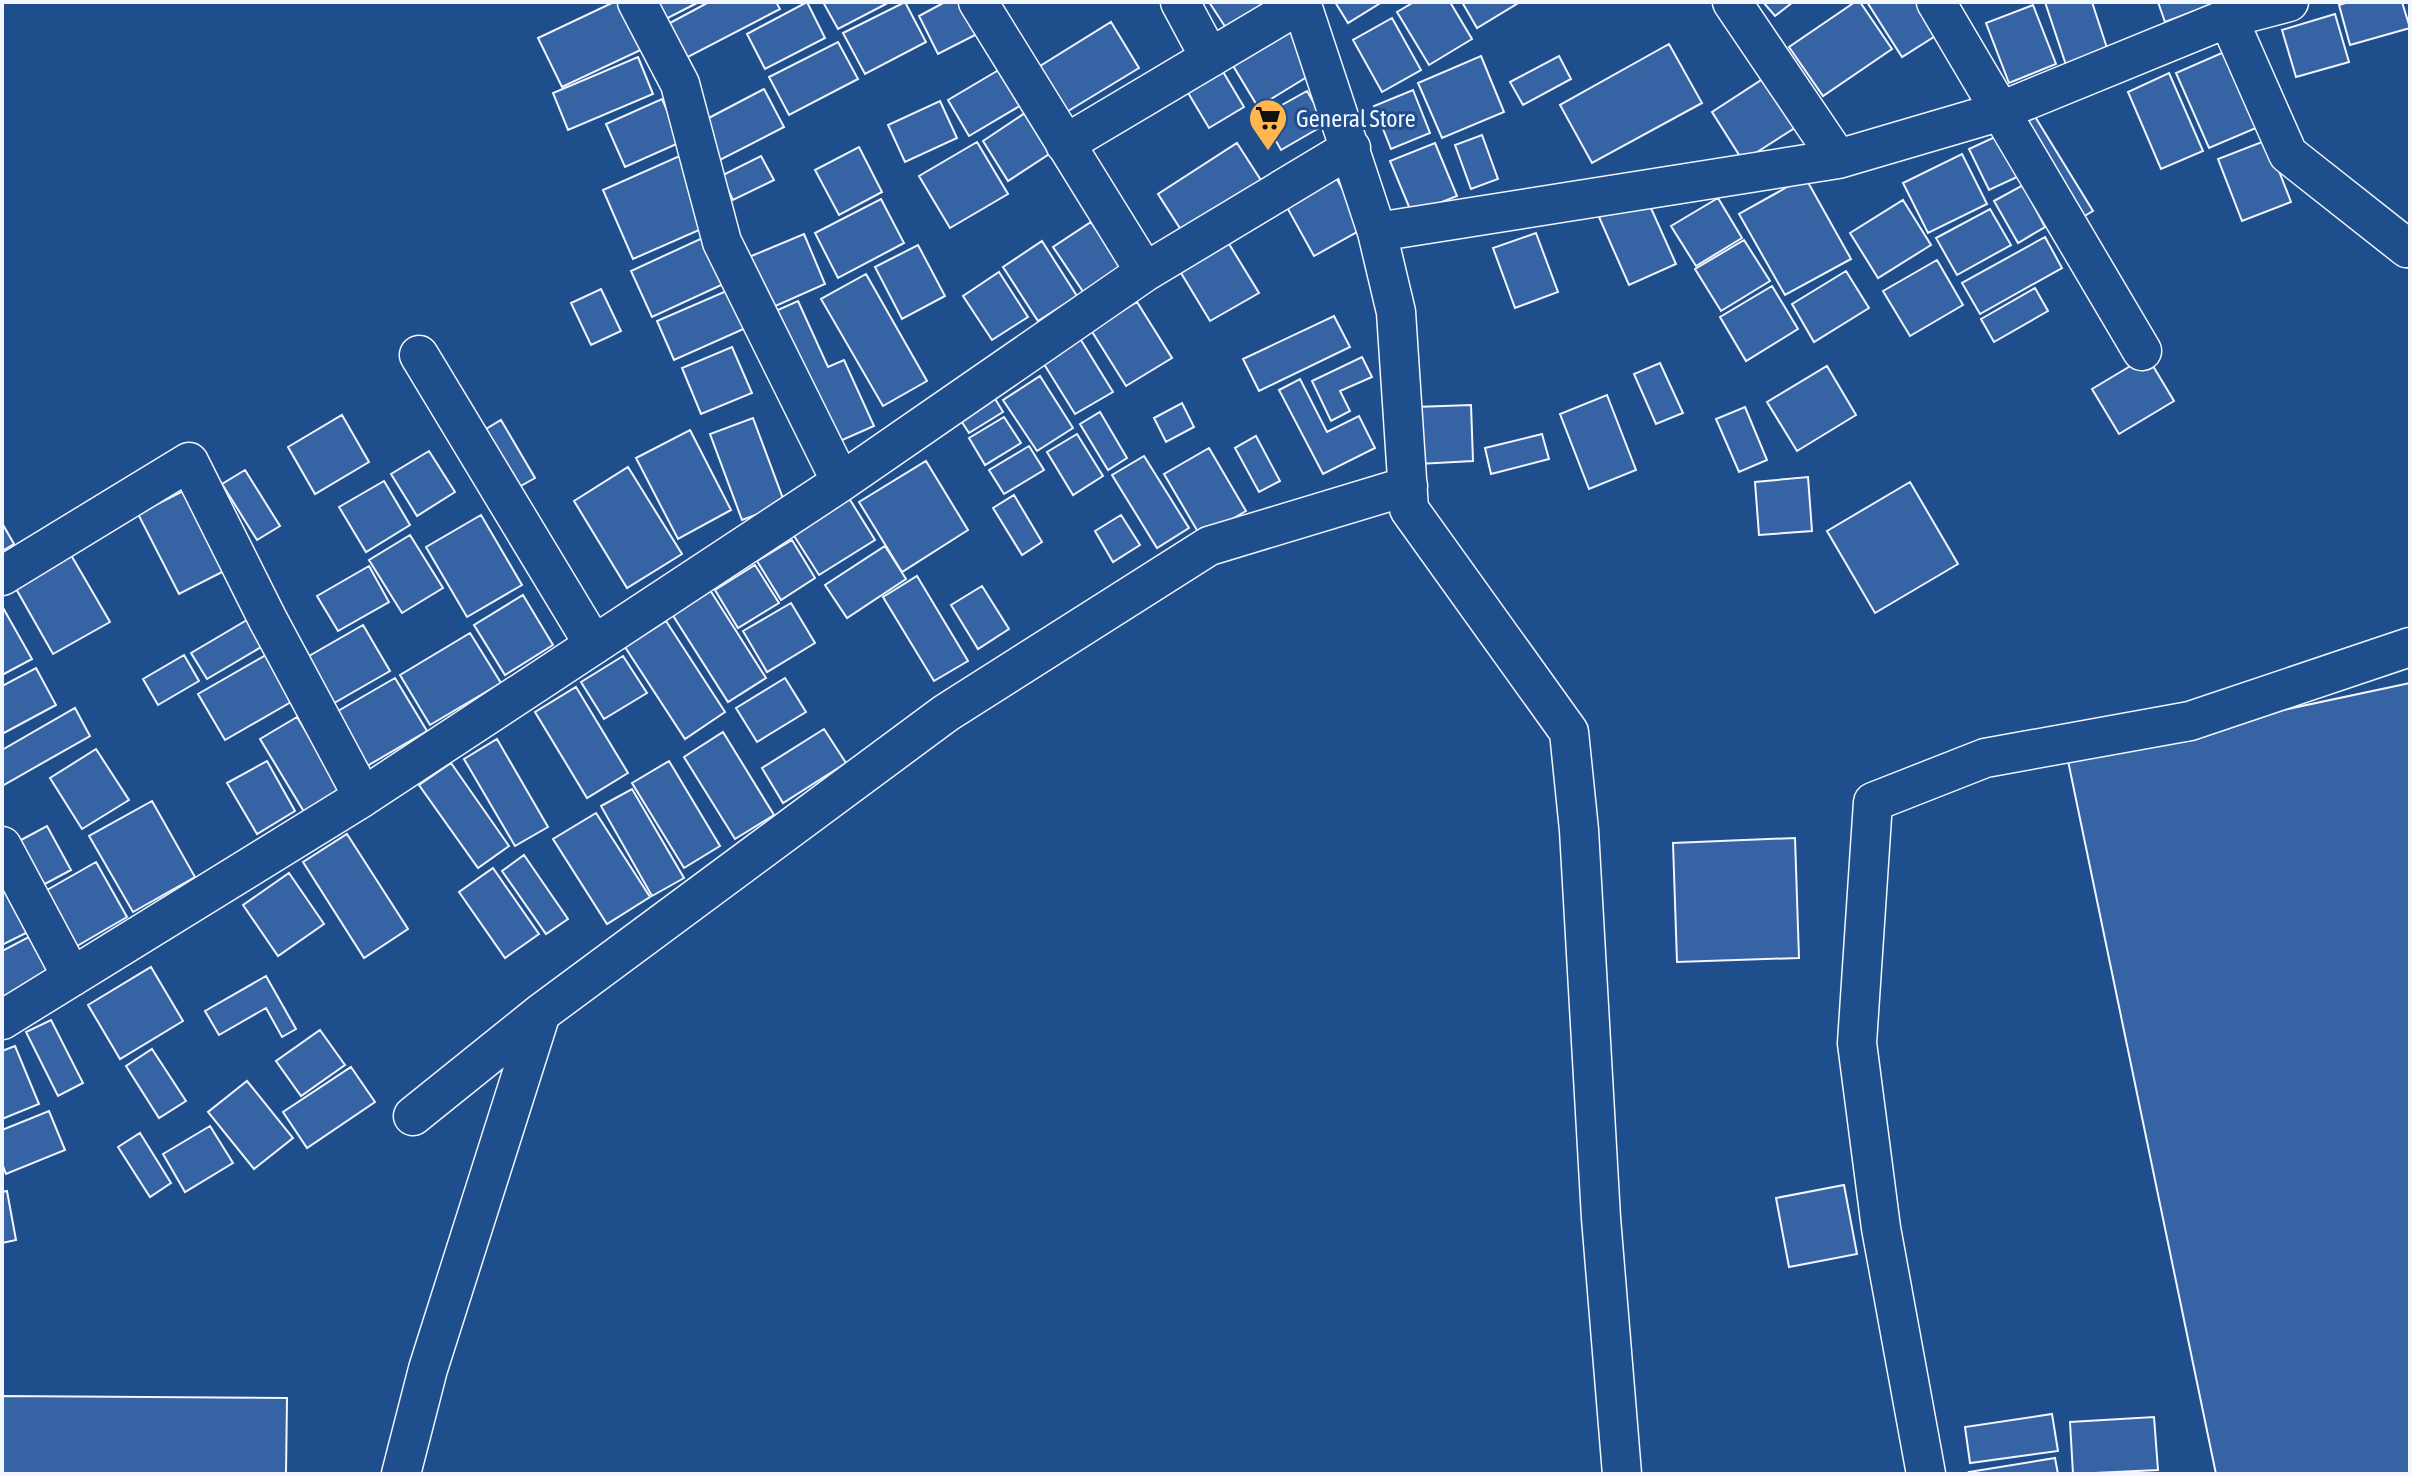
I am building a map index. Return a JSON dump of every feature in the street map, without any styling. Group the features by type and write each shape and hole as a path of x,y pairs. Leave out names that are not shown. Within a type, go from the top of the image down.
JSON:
{"street":[{"path":"637,2 680,84 722,242 841,482"},
{"path":"978,2 1145,272"},
{"path":"1180,2 1210,58"},
{"path":"1065,144 1302,2 1377,232 1396,312 1409,509 1569,732 1579,830 1601,1218 1622,1474"},
{"path":"1732,2 1838,159"},
{"path":"1936,2 1998,112 2142,351"},
{"path":"1377,232 1838,159 1998,112 2228,18 2284,3"},
{"path":"2228,18 2288,154 2323,184 2410,247"},
{"path":"2,1020 363,797 841,482 1145,272 1351,148"},
{"path":"419,355 594,645"},
{"path":"2,576 189,462 268,620 363,797"},
{"path":"413,1116 541,1013 946,713 1209,546 1408,486"},
{"path":"1926,1474 1881,1228 1857,1043 1873,802 1985,758 2190,721 2410,647"},
{"path":"2,846 72,977"},
{"path":"401,1474 428,1369 541,1013"}],"building":[{"path":"614,2 626,2 647,47 562,87 538,38"},
{"path":"655,2 699,2 664,20"},
{"path":"709,2 776,2 780,9 686,58 668,24"},
{"path":"807,2 825,38 765,69 747,34"},
{"path":"823,2 885,2 886,4 838,29"},
{"path":"905,2 926,42 865,74 843,33"},
{"path":"945,2 966,2 981,32 938,54 919,16"},
{"path":"1209,2 1268,2 1226,28"},
{"path":"1335,2 1382,2 1348,23"},
{"path":"1414,2 1450,2 1472,39 1429,65 1397,12"},
{"path":"1462,2 1520,2 1477,28"},
{"path":"1763,2 1793,2 1775,16"},
{"path":"1855,2 1860,2 1892,49 1823,96 1789,47"},
{"path":"1867,2 1932,2 1948,28 1902,57"},
{"path":"2045,2 2092,2 2108,51 2066,65"},
{"path":"2158,2 2209,2 2211,5 2165,22"},
{"path":"2349,2 2402,2 2410,28 2350,45 2339,5"},
{"path":"2033,5 2056,64 2009,83 1986,23"},
{"path":"2335,14 2349,62 2296,77 2282,30"},
{"path":"1392,18 1421,70 1382,92 1353,40"},
{"path":"1111,22 1139,68 1060,116 1032,71"},
{"path":"1291,22 1320,69 1258,107 1229,59"},
{"path":"838,42 858,79 789,115 769,77"},
{"path":"1669,44 1702,103 1592,163 1560,105"},
{"path":"2224,52 2256,128 2209,148 2176,73"},
{"path":"1481,56 1504,112 1442,138 1418,83"},
{"path":"1559,56 1571,79 1523,105 1510,82"},
{"path":"638,57 653,94 568,130 553,93"},
{"path":"1219,65 1244,107 1209,128 1184,86"},
{"path":"1002,68 1023,104 969,136 948,100"},
{"path":"2169,73 2203,151 2161,169 2128,92"},
{"path":"1769,75 1801,124 1743,161 1712,112"},
{"path":"764,89 784,127 720,160 701,122"},
{"path":"1413,90 1430,133 1391,149 1374,106"},
{"path":"1307,91 1326,124 1281,150 1262,116"},
{"path":"662,99 681,142 625,167 606,124"},
{"path":"940,101 957,138 905,162 888,125"},
{"path":"1031,109 1057,149 1008,181 983,141"},
{"path":"2034,115 2093,211 2071,224 2013,128"},
{"path":"1482,135 1498,179 1471,189 1455,145"},
{"path":"1997,136 2017,177 1989,190 1969,149"},
{"path":"2267,140 2291,202 2242,221 2218,159"},
{"path":"977,142 1008,194 950,228 919,176"},
{"path":"1237,143 1264,185 1185,236 1158,194"},
{"path":"1435,143 1457,196 1412,214 1390,161"},
{"path":"859,147 882,192 839,215 815,170"},
{"path":"684,154 715,223 633,259 603,190"},
{"path":"1962,154 1987,204 1928,233 1903,183"},
{"path":"761,156 774,180 733,200 721,176"},
{"path":"1334,174 1364,228 1314,256 1284,202"},
{"path":"1805,177 1851,259 1785,295 1739,214"},
{"path":"2023,185 2045,227 2018,243 1994,201"},
{"path":"1646,197 1676,264 1629,285 1599,217"},
{"path":"1718,198 1742,238 1696,266 1671,226"},
{"path":"881,199 904,243 838,278 815,233"},
{"path":"1903,200 1931,245 1878,278 1850,233"},
{"path":"1990,209 2011,245 1957,275 1936,238"},
{"path":"1091,222 1124,271 1086,296 1053,247"},
{"path":"1536,233 1558,292 1515,308 1493,248"},
{"path":"804,234 825,284 771,308 749,257"},
{"path":"709,235 730,281 652,317 631,271"},
{"path":"2045,237 2062,268 1980,314 1962,283"},
{"path":"1226,239 1259,293 1210,321 1178,268"},
{"path":"1744,240 1770,281 1721,311 1695,269"},
{"path":"1042,241 1077,296 1038,321 1003,267"},
{"path":"918,245 945,296 902,319 875,267"},
{"path":"1937,260 1963,305 1910,336 1883,291"},
{"path":"1846,271 1869,308 1814,342 1792,304"},
{"path":"999,272 1028,317 992,340 963,296"},
{"path":"866,274 927,381 883,406 821,299"},
{"path":"1772,286 1798,329 1746,361 1720,317"},
{"path":"2035,288 2048,311 1994,342 1981,319"},
{"path":"601,289 621,331 591,345 571,303"},
{"path":"731,289 748,327 674,360 657,321"},
{"path":"798,301 828,367 844,360 874,426 831,445 771,313"},
{"path":"1137,302 1172,358 1126,386 1091,330"},
{"path":"1334,316 1350,347 1259,391 1243,359"},
{"path":"1076,332 1113,392 1075,414 1039,356"},
{"path":"732,347 752,393 701,414 682,368"},
{"path":"2147,356 2174,401 2119,434 2092,389"},
{"path":"1362,357 1372,377 1340,391 1350,411 1331,421 1312,381"},
{"path":"1660,363 1683,413 1656,424 1634,374"},
{"path":"1827,366 1856,415 1797,451 1767,402"},
{"path":"1040,376 1073,428 1037,451 1003,400"},
{"path":"1300,379 1327,432 1359,416 1375,448 1323,474 1279,390"},
{"path":"991,392 1003,412 969,433 956,413"},
{"path":"1607,395 1636,470 1589,489 1560,414"},
{"path":"1182,403 1194,427 1166,442 1154,418"},
{"path":"1471,405 1473,461 1418,464 1415,407"},
{"path":"1745,407 1767,460 1739,472 1716,419"},
{"path":"1100,412 1127,458 1108,470 1080,424"},
{"path":"342,415 369,462 315,494 288,447"},
{"path":"1004,417 1021,443 985,465 969,438"},
{"path":"753,418 785,504 742,520 710,434"},
{"path":"501,420 535,478 510,492 476,435"},
{"path":"690,430 731,510 678,539 636,458"},
{"path":"1077,434 1103,476 1073,495 1047,452"},
{"path":"1542,434 1549,459 1491,474 1485,448"},
{"path":"1256,436 1280,481 1259,492 1235,448"},
{"path":"1029,446 1044,470 1004,494 989,470"},
{"path":"1209,448 1246,511 1201,537 1164,474"},
{"path":"429,451 455,492 417,516 391,474"},
{"path":"1144,456 1189,528 1157,548 1112,475"},
{"path":"926,461 968,530 902,572 859,502"},
{"path":"628,467 682,554 627,588 574,501"},
{"path":"245,470 280,526 257,540 222,484"},
{"path":"1808,477 1812,531 1759,535 1755,482"},
{"path":"384,481 410,525 366,552 339,507"},
{"path":"1910,482 1958,564 1875,613 1827,531"},
{"path":"189,488 230,568 179,594 138,514"},
{"path":"847,495 875,540 819,575 791,531"},
{"path":"1014,495 1042,542 1022,555 993,508"},
{"path":"481,515 522,585 467,617 426,547"},
{"path":"1121,515 1140,545 1113,562 1095,531"},
{"path":"2,523 14,544 2,551"},
{"path":"410,535 443,588 402,613 369,560"},
{"path":"792,540 815,578 781,600 757,561"},
{"path":"885,546 906,579 847,618 825,585"},
{"path":"71,555 110,622 53,654 15,587"},
{"path":"755,565 779,603 738,628 715,590"},
{"path":"369,566 389,602 338,631 317,596"},
{"path":"917,576 968,661 934,681 883,597"},
{"path":"982,586 1009,629 978,649 951,605"},
{"path":"710,590 766,678 728,702 672,614"},
{"path":"523,595 553,645 505,675 474,625"},
{"path":"791,603 815,643 767,672 743,631"},
{"path":"2,606 32,659 2,675"},
{"path":"252,617 268,643 207,679 191,653"},
{"path":"666,621 725,712 685,739 625,647"},
{"path":"363,625 390,671 329,706 302,660"},
{"path":"470,633 501,683 430,725 400,675"},
{"path":"271,652 298,698 225,740 198,694"},
{"path":"184,655 199,681 158,705 143,679"},
{"path":"623,656 647,693 604,719 581,682"},
{"path":"36,668 56,705 2,734 2,686"},
{"path":"395,678 427,731 362,769 331,715"},
{"path":"785,678 806,712 757,742 736,708"},
{"path":"2410,683 2410,1474 2216,1474 2067,756"},
{"path":"576,687 628,773 587,798 535,712"},
{"path":"75,708 90,736 2,786 2,750"},
{"path":"297,717 343,792 306,815 260,739"},
{"path":"824,729 846,763 783,803 762,768"},
{"path":"723,732 774,815 735,839 684,757"},
{"path":"497,739 548,827 515,846 464,759"},
{"path":"96,749 129,800 82,829 50,778"},
{"path":"267,761 295,811 257,834 227,783"},
{"path":"669,761 720,846 684,868 632,783"},
{"path":"451,763 509,846 478,868 419,785"},
{"path":"632,789 684,878 652,896 601,806"},
{"path":"152,801 195,877 133,912 89,836"},
{"path":"596,813 650,897 607,924 553,839"},
{"path":"47,826 71,870 30,892 6,848"},
{"path":"347,834 408,929 364,958 303,862"},
{"path":"1795,838 1799,958 1677,962 1673,843"},
{"path":"524,855 568,919 546,934 502,871"},
{"path":"96,862 127,917 65,953 33,898"},
{"path":"493,868 539,934 505,958 459,892"},
{"path":"289,873 324,924 278,956 243,905"},
{"path":"2,883 34,929 2,945"},
{"path":"42,930 62,969 2,1000 2,951"},
{"path":"151,967 183,1021 120,1059 88,1005"},
{"path":"266,976 296,1029 282,1037 266,1008 219,1035 205,1011"},
{"path":"51,1020 83,1083 58,1096 26,1032"},
{"path":"320,1030 345,1065 301,1096 276,1061"},
{"path":"15,1046 39,1104 2,1119 2,1051"},
{"path":"152,1049 186,1101 159,1118 126,1066"},
{"path":"351,1067 375,1102 307,1148 283,1112"},
{"path":"247,1081 293,1138 254,1169 208,1112"},
{"path":"49,1111 65,1150 6,1174 2,1163 2,1130"},
{"path":"210,1126 233,1163 185,1192 163,1154"},
{"path":"140,1133 171,1183 150,1197 118,1147"},
{"path":"1844,1185 1857,1254 1789,1267 1776,1198"},
{"path":"7,1191 16,1240 2,1243 2,1192"},
{"path":"2,1396 287,1398 286,1474 2,1474"},
{"path":"2052,1414 2058,1451 1970,1463 1965,1427"},
{"path":"2154,1417 2158,1470 2073,1474 2070,1422"},
{"path":"2055,1458 2058,1474 1969,1472"}],"place":[{"name":"General Store","path":"1268,152"}]}
